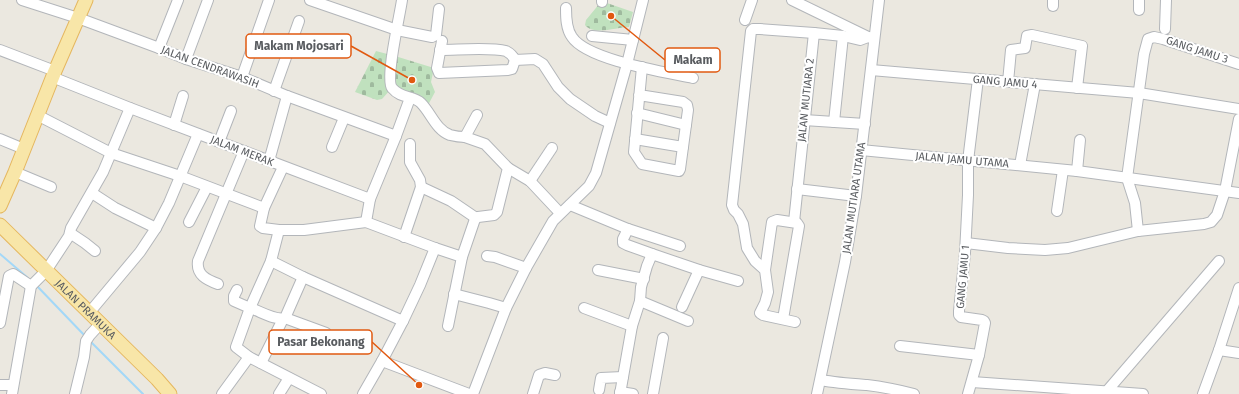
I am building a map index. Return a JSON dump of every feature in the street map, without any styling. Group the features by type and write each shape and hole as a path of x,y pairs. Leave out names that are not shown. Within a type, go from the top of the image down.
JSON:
{"main road":[{"path":"2,227 0,207 86,0"},
{"name":"JALAN PRAMUKA","path":"2,227 44,273 101,324 170,394"}],"street":[{"name":"JALAN CENDRAWASIH","path":"22,0 78,18 186,59 242,77 344,118 396,136"},
{"path":"160,48 178,0"},
{"path":"186,59 208,0"},
{"path":"242,77 269,0"},
{"path":"310,0 397,30 434,37 439,9"},
{"path":"402,0 390,66 392,87 401,95 416,99 422,104 435,123 443,131 450,135 465,137 485,144 508,168 530,181 560,214"},
{"path":"473,394 506,308 526,268 553,221 589,186 596,173 628,64 643,0"},
{"path":"745,20 752,0"},
{"path":"792,0 872,38"},
{"name":"JALAN MUTIARA UTAMA","path":"817,394 845,262 856,196 871,70 872,38 879,0"},
{"path":"1165,30 1166,0"},
{"path":"566,8 567,27 571,37 580,46 590,52 628,64 693,78"},
{"path":"274,91 299,21"},
{"path":"765,270 755,261 747,248 742,224 732,205 751,31 753,29 760,29 814,33 843,36 860,40 872,38"},
{"name":"JALAN MUTIARA 2","path":"783,319 799,226 794,222 814,33"},
{"path":"1008,82 1011,50 1025,48 1027,36 1032,35 1082,46 1077,88"},
{"path":"592,36 633,40"},
{"path":"834,122 843,36"},
{"name":"GANG JAMU 3","path":"1139,94 1146,44 1148,39 1154,37 1239,64"},
{"path":"441,46 506,51 511,54 515,60 512,69 508,70 439,73 437,68 441,46"},
{"name":"JALAM MERAK","path":"0,50 130,108 370,199"},
{"path":"515,60 535,59 543,64 558,87 570,99 595,116 610,123"},
{"path":"639,95 683,102 687,105 688,110 680,169 676,171 642,164 634,152 637,113 642,67"},
{"name":"GANG JAMU 4","path":"871,70 1139,94 1239,109"},
{"name":"GANG JAMU 1","path":"968,394 979,355 984,321 961,317 959,311 966,243 968,161 978,79"},
{"path":"1020,165 1035,84"},
{"path":"1138,232 1135,203 1127,178 1139,94"},
{"path":"174,125 184,96"},
{"path":"269,161 287,96"},
{"path":"366,222 370,199 410,98"},
{"path":"0,385 13,390 32,286 44,273 70,233 71,228 92,193 111,154 130,108"},
{"path":"219,142 231,111"},
{"path":"637,113 686,125"},
{"path":"37,115 111,154 180,176 264,208"},
{"path":"465,137 477,115"},
{"path":"332,147 344,118"},
{"path":"966,243 1008,248 1045,250 1068,248 1138,232 1211,222 1217,215 1225,190 1236,144 1239,119"},
{"path":"804,120 865,124"},
{"path":"89,313 140,252 156,228 198,134"},
{"path":"0,139 24,149"},
{"path":"635,139 683,147"},
{"path":"1076,171 1080,140"},
{"path":"404,237 421,187 417,173 410,162 410,144"},
{"path":"530,181 552,148"},
{"name":"JALAN JAMU UTAMA","path":"861,150 1076,171 1239,193"},
{"path":"218,284 206,280 201,275 198,262 244,152"},
{"path":"283,167 264,208 260,226 263,228 279,230 304,230 366,222 462,257"},
{"path":"421,187 451,201 476,218 494,215 497,212 508,168"},
{"path":"1057,212 1063,170"},
{"path":"15,172 51,187"},
{"path":"189,222 207,187"},
{"path":"797,189 856,196"},
{"path":"92,193 116,208 156,228"},
{"path":"570,205 628,229 680,246"},
{"path":"448,326 462,257 476,218"},
{"path":"794,222 777,220 772,222 765,270 768,292 765,303 760,312 763,315 795,322"},
{"path":"628,229 623,238 624,243 627,245 699,270 738,281"},
{"path":"279,230 271,261 250,308 236,345 238,349 249,357 321,394"},
{"path":"70,233 95,251"},
{"path":"362,394 382,361 403,321 435,248"},
{"path":"633,394 620,393 632,326 640,301 647,266 652,254"},
{"path":"487,256 495,257 526,268"},
{"path":"271,261 302,277 403,321"},
{"path":"1107,391 1219,262"},
{"path":"598,270 644,279"},
{"path":"682,307 699,270"},
{"path":"0,323 9,276 13,274 32,286"},
{"path":"261,362 284,318 302,277"},
{"path":"1203,394 1239,288"},
{"path":"237,290 234,296 234,301 250,308 326,333"},
{"path":"454,294 506,308"},
{"path":"640,301 688,321"},
{"path":"584,308 632,326"},
{"path":"75,394 88,338 101,324"},
{"path":"653,394 663,338"},
{"path":"900,346 979,355"},
{"path":"1219,350 1239,353"},
{"path":"222,394 249,357"},
{"path":"382,361 469,394"},
{"path":"533,394 539,375 545,373 555,375"},
{"path":"599,390 601,378 623,377"},
{"path":"278,394 289,378"},
{"path":"821,380 842,384 891,388 914,394"},
{"path":"972,382 1044,391 1107,391 1143,394"}],"green space":[{"path":"604,2 633,12 629,27 594,30 585,25 586,20 600,3"},
{"path":"376,51 391,55 391,89 382,99 377,100 355,92"},
{"path":"395,56 434,68 431,82 435,92 427,107 399,89 393,83"}],"waterway":[{"path":"0,254 28,278"},
{"path":"36,285 86,337"},
{"path":"90,341 143,394"}],"place":[{"name":"Makam","path":"611,16"},
{"name":"Makam Mojosari","path":"412,80"},
{"name":"Pasar Bekonang","path":"419,385"}]}
